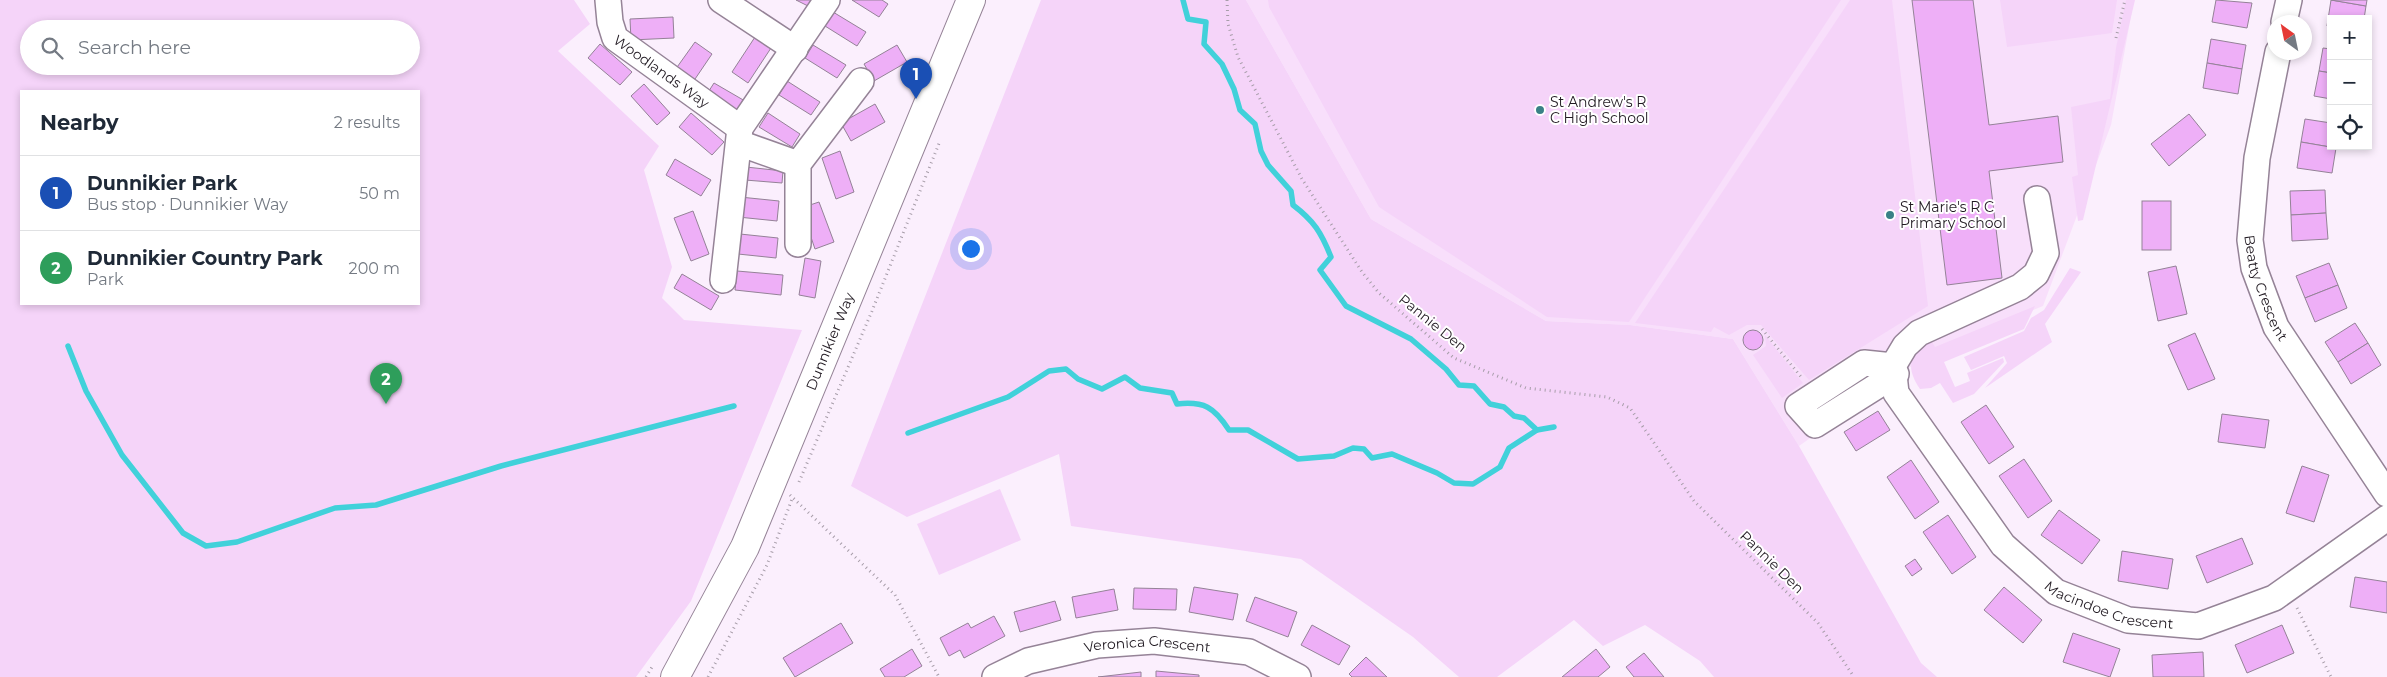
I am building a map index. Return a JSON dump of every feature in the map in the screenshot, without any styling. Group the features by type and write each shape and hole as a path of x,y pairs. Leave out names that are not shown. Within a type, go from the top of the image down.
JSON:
{"main road":[{"name":"Dunnikier Way","path":"675,677 745,547 971,0"}],"street":[{"name":"Woodlands Way","path":"608,0 610,22 616,38 739,136 798,164"},
{"path":"721,0 795,49"},
{"path":"723,280 739,136 827,0"},
{"path":"2286,15 2289,0"},
{"name":"Beatty Crescent","path":"2276,60 2257,158 2250,240 2254,268 2276,327 2387,494"},
{"path":"798,244 798,164 861,81"},
{"name":"Macindoe Crescent","path":"2037,199 2046,253 2036,274 2020,287 1919,333 1905,346 1895,378 2003,545 2056,592 2128,620 2198,626 2274,598 2387,518"},
{"name":"Veronica Crescent","path":"995,677 1028,661 1097,645 1154,641 1249,652 1298,677"}],"path":[{"name":"Pannie Den","path":"1228,0 1228,24 1238,57 1302,179 1362,272 1379,293 1454,358 1526,388 1607,397 1630,408 1694,502 1818,623 1854,677"},
{"path":"2116,38 2124,0"},
{"path":"708,677 766,565 857,348 943,134"},
{"path":"1762,329 1808,386"},
{"path":"793,497 895,596 939,677"},
{"path":"2288,589 2331,677"}],"shaded area":[{"path":"0,0 574,0 590,24 558,51 659,146 644,170 672,267 662,298 684,320 802,330 691,601 636,677 0,677"},
{"path":"1041,0 1246,0 1371,219 1546,321 1630,325 1733,339 1799,446 1921,663 1937,677 1714,677 1700,661 1645,625 1603,646 1574,620 1497,677 1459,677 1413,637 1301,559 1071,526 1059,454 907,517 851,486"},
{"path":"1246,0 2134,0 2111,125 2043,306 1933,351 1799,446 1733,339 1630,325 1546,321 1371,219"},
{"name":"St Andrew's R C High School","path":"1268,0 1841,0 1629,322 1547,317 1379,207 1269,7"},
{"path":"1850,0 1892,0 1928,306 1809,380 1761,325 1747,325 1729,335 1714,327 1711,332 1635,323"},
{"path":"2000,0 2117,0 2112,33 2007,47"},
{"path":"2126,0 2135,0 2083,220 2078,221 2072,177 2078,175 2071,107 2110,99 2116,48"},
{"path":"2070,268 2081,272 2045,324 2052,342 1985,388 2007,363 2004,356 1971,370 1964,357 2024,331 2031,318 2044,310"},
{"path":"2035,306 2024,329 1944,362 1955,387 1970,381 1967,373 2003,358 2004,362 1974,394 1953,403 1940,383 1931,388 1920,389 1912,373 1912,361 1918,349 1929,337 1935,347"},
{"path":"1765,335 1803,383 1782,398 1753,355 1766,346"},
{"path":"1000,489 1021,540 939,575 917,524"}],"building":[{"path":"796,0 811,0 808,6"},
{"path":"852,0 882,0 888,4 879,17"},
{"path":"1912,0 1973,0 1989,125 2058,116 2063,162 1989,171 2002,278 1947,285"},
{"path":"2216,0 2252,3 2247,28 2212,22"},
{"path":"2331,0 2366,6 2365,15 2329,15"},
{"path":"2331,0 2367,0 2366,6"},
{"path":"833,12 866,32 857,46 825,26"},
{"path":"673,17 674,38 631,40 630,19"},
{"path":"755,37 771,48 748,83 732,72"},
{"path":"2211,39 2246,45 2242,69 2207,63"},
{"path":"695,42 712,54 693,82 675,70"},
{"path":"600,44 632,72 620,85 588,58"},
{"path":"813,45 846,65 837,78 805,58"},
{"path":"897,45 907,62 874,81 864,64"},
{"path":"2323,48 2327,48 2327,72 2319,71"},
{"path":"2207,63 2242,69 2238,94 2203,88"},
{"path":"2319,71 2327,72 2327,98 2314,96"},
{"path":"787,81 820,102 811,115 779,95"},
{"path":"714,83 745,101 739,112 707,94"},
{"path":"644,84 670,113 657,125 631,96"},
{"path":"875,104 885,122 851,141 841,123"},
{"path":"691,113 724,142 712,155 679,127"},
{"path":"768,113 800,134 792,147 759,127"},
{"path":"2189,114 2206,135 2169,166 2151,144"},
{"path":"2305,119 2327,122 2327,146 2301,142"},
{"path":"2301,142 2327,146 2327,150 2336,150 2332,173 2297,168"},
{"path":"840,151 854,192 836,199 822,158"},
{"path":"675,159 711,180 701,196 666,175"},
{"path":"746,167 783,171 782,183 745,180"},
{"path":"2325,190 2326,213 2291,215 2290,191"},
{"path":"740,197 779,201 777,221 738,217"},
{"path":"2142,201 2171,201 2171,250 2142,250"},
{"path":"819,202 834,242 815,249 801,208"},
{"path":"693,211 709,254 691,261 674,218"},
{"path":"2326,213 2328,239 2292,241 2291,215"},
{"path":"740,234 778,238 776,258 738,254"},
{"path":"805,258 821,261 815,298 799,295"},
{"path":"2329,263 2338,285 2305,298 2296,276"},
{"path":"2176,266 2187,314 2158,321 2148,272"},
{"path":"737,271 783,275 781,295 735,290"},
{"path":"682,274 719,296 711,310 674,288"},
{"path":"2338,285 2347,308 2315,322 2305,298"},
{"path":"2355,323 2368,343 2338,362 2325,342"},
{"path":"1753,330 1760,333 1763,340 1760,347 1753,350 1746,347 1743,340 1746,333"},
{"path":"2195,333 2215,379 2188,390 2168,345"},
{"path":"2368,343 2381,365 2351,384 2338,362"},
{"path":"1986,405 2014,447 1989,464 1961,422"},
{"path":"1878,411 1890,430 1856,451 1844,432"},
{"path":"2222,414 2269,420 2265,448 2218,442"},
{"path":"2024,459 2052,501 2028,518 1999,476"},
{"path":"1911,460 1939,502 1915,519 1887,477"},
{"path":"2302,466 2329,475 2314,522 2286,513"},
{"path":"2059,510 2100,540 2082,564 2041,535"},
{"path":"1948,515 1976,557 1952,574 1923,532"},
{"path":"2242,538 2253,564 2207,583 2196,556"},
{"path":"2122,551 2173,559 2168,589 2118,581"},
{"path":"1915,559 1922,569 1912,576 1905,566"},
{"path":"2355,577 2387,582 2387,613 2350,607"},
{"path":"1194,587 1238,594 1233,620 1189,612"},
{"path":"2004,587 2042,620 2023,643 1984,610"},
{"path":"1134,588 1177,589 1176,610 1133,609"},
{"path":"1114,589 1118,610 1076,618 1072,597"},
{"path":"1255,597 1297,612 1288,637 1246,621"},
{"path":"1055,601 1061,620 1020,632 1014,612"},
{"path":"994,616 1005,636 964,658 960,650 949,656 940,638 968,623 971,628"},
{"path":"841,623 853,643 795,677 783,658"},
{"path":"1312,625 1350,646 1339,665 1301,645"},
{"path":"2282,625 2294,653 2247,673 2235,645"},
{"path":"2073,633 2120,649 2110,677 2063,662"},
{"path":"912,649 922,666 904,677 885,677 880,669"},
{"path":"1596,649 1610,667 1598,677 1562,677"},
{"path":"2203,652 2204,677 2153,677 2152,655"},
{"path":"1644,653 1664,677 1634,677 1626,667"},
{"path":"1366,657 1387,677 1352,677 1349,674"},
{"path":"1156,671 1199,675 1199,677 1156,677"},
{"path":"1141,672 1141,677 1098,677"}],"waterway":[{"path":"1183,0 1188,19 1206,22 1204,44 1222,64 1234,89 1240,110 1255,124 1261,151 1268,165 1291,191 1293,205 1312,222 1324,241 1331,257 1320,270 1346,306 1411,339 1446,369 1459,385 1474,386 1490,404 1504,407 1514,416 1524,418 1537,430"},
{"path":"68,346 86,391 122,455 183,533 206,546 237,542 335,508 376,505 501,466 734,406"},
{"path":"908,433 1008,397 1049,371 1066,369 1078,379 1102,389 1125,377 1140,388 1172,393 1177,404 1186,403 1208,407 1229,430 1248,430 1298,459 1334,456 1353,448 1364,449 1372,458 1392,454 1437,473 1454,483 1473,484 1500,467 1509,448 1537,430 1554,427"}],"place":[{"name":"Dunnikier Park","path":"916,99"},
{"name":"St Andrew's R C High School","path":"1540,110"},
{"name":"St Marie's R C Primary School","path":"1890,215"},
{"name":"Dunnikier Country Park","path":"386,404"}]}
